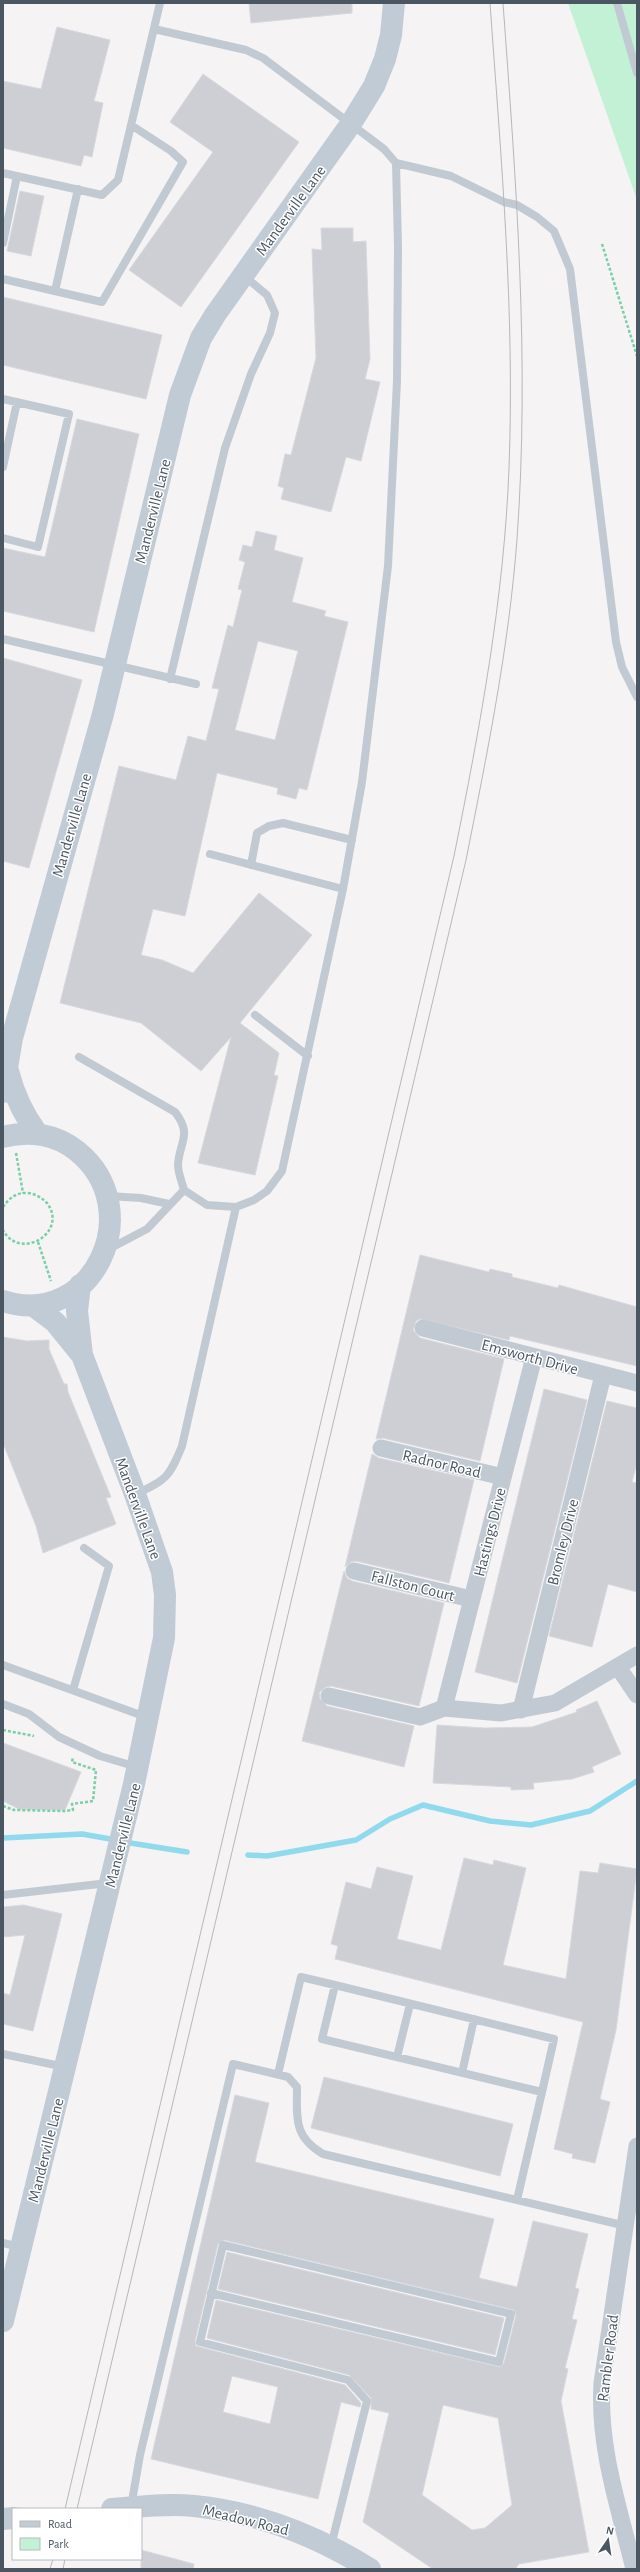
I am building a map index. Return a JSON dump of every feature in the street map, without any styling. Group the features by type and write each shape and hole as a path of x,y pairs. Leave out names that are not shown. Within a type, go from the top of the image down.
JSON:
{"street":[{"name":"Manderville Lane","path":"3,1092 7,1064 30,970 115,667 180,395 201,338 242,275 350,125 374,86 385,59 391,35 394,3"},
{"name":"Manderville Lane","path":"7,1064 14,1093 22,1114 37,1134"},
{"path":"3,1301 35,1307 52,1303 80,1285 101,1260 110,1236 111,1209 108,1196 104,1183 89,1161 68,1144 37,1134 15,1134 9,1144"},
{"name":"Manderville Lane","path":"3,2321 12,2245 65,2068 138,1767 164,1638 165,1595 162,1572 135,1494 82,1355 77,1311 80,1285"},
{"name":"Manderville Lane","path":"35,1307 56,1322 82,1355"},
{"name":"Emsworth Drive","path":"423,1328 637,1383"},
{"name":"Hastings Drive","path":"444,1708 534,1357"},
{"name":"Bromley Drive","path":"521,1710 603,1375"},
{"name":"Radnor Road","path":"381,1448 503,1477"},
{"name":"Fallston Court","path":"354,1571 472,1599"},
{"path":"329,1696 420,1717 444,1708 501,1713 555,1703 637,1656"},
{"path":"618,1667 637,1695"},
{"name":"Rambler Road","path":"634,2569 603,2445 600,2412 637,2146"},
{"name":"Meadow Road","path":"121,2508 193,2506 229,2511 297,2532 331,2546 370,2569"}],"lane":[{"path":"3,173 102,195 118,180 160,3"},
{"path":"617,3 637,73"},
{"path":"154,29 246,50 263,58 350,125 384,149 396,162 451,176 504,202 517,205 537,217 554,231 570,269 616,642 622,667 637,698"},
{"path":"3,279 102,302 183,162 171,151 131,125"},
{"path":"79,1057 175,1112 182,1121 186,1132 178,1166 184,1190 207,1205 236,1207 254,1200 267,1191 282,1171 308,1056 352,840 362,782 388,566 397,381 398,247 396,162"},
{"path":"3,243 17,176"},
{"path":"56,291 78,189"},
{"path":"170,679 227,441 251,374 270,333 275,313 267,295 242,275"},
{"path":"3,399 69,414 38,547 3,538"},
{"path":"3,467 17,402"},
{"path":"3,638 115,667 196,684"},
{"path":"250,865 257,833 269,826 283,823 352,840"},
{"path":"210,854 343,889"},
{"path":"255,1015 308,1056"},
{"path":"104,1251 147,1228 184,1190"},
{"path":"108,1196 141,1198 169,1204"},
{"path":"135,1494 162,1482 172,1469 182,1446 236,1207"},
{"path":"73,1690 109,1566 84,1548"},
{"path":"3,1665 148,1718"},
{"path":"3,1704 29,1714 59,1737 100,1756 138,1767"},
{"path":"3,1895 111,1882"},
{"path":"278,2074 301,1977 554,2039 517,2200"},
{"path":"335,1985 322,2039 542,2092"},
{"path":"397,2058 410,2004"},
{"path":"462,2073 474,2019"},
{"path":"3,2054 65,2068"},
{"path":"121,2508 140,2455 233,2064 278,2074 288,2078 297,2087 297,2126 308,2145 323,2154 626,2226"},
{"path":"211,2293 499,2362 511,2314 223,2245 211,2293 200,2342 348,2380 367,2401 331,2546"}],"path":[{"path":"602,244 637,356"},
{"path":"9,1144 23,1193"},
{"path":"3,1207 13,1196 23,1193 37,1195 44,1199 52,1214 50,1229 38,1242 24,1244 16,1242 3,1230"},
{"path":"38,1242 52,1285"},
{"path":"3,1806 14,1810 73,1810 72,1804 93,1801 96,1770 72,1762"}],"green space":[{"path":"568,3 637,3 637,200"}],"building":[{"path":"249,3 352,3 352,13 251,23"},
{"path":"57,27 110,40 94,101 103,103 92,157 84,155 81,166 3,148 3,81 41,89"},
{"path":"203,74 299,142 181,307 129,270 213,152 170,122"},
{"path":"20,191 44,196 31,256 7,251"},
{"path":"321,228 353,228 353,242 366,241 370,359 365,379 380,382 361,461 346,457 331,512 281,499 284,488 278,486 285,454 291,455 316,358 312,249 322,250"},
{"path":"3,297 162,335 146,399 3,365"},
{"path":"77,419 139,434 94,632 3,611 3,548 45,557"},
{"path":"256,531 277,536 274,550 303,558 292,602 326,611 324,616 348,622 307,790 299,788 296,799 277,794 278,788 217,773 185,916 153,909 141,955 162,960 193,973 259,893 312,935 240,1023 279,1053 274,1075 278,1076 255,1175 198,1163 231,1037 201,1071 141,1023 60,1003 119,766 176,780 188,736 206,741 219,689 212,688 228,625 233,627 242,590 238,589 245,562 239,560 243,545 252,547","holes":["258,641 298,651 275,740 235,730"]},
{"path":"3,658 82,680 29,868 3,861"},
{"path":"420,1255 489,1272 490,1269 512,1274 512,1277 558,1288 559,1285 637,1307 637,1366 510,1336 509,1340 420,1319 416,1321 413,1330 420,1338 504,1359 480,1461 383,1438 376,1439"},
{"path":"3,1337 27,1341 49,1340 49,1349 64,1384 67,1384 68,1392 111,1497 106,1498 116,1524 43,1553 36,1526 3,1443"},
{"path":"544,1389 587,1400 517,1683 475,1672"},
{"path":"607,1401 637,1408 637,1463 632,1482 637,1483 637,1592 608,1584 592,1647 549,1636"},
{"path":"372,1454 379,1458 474,1480 449,1583 356,1561 351,1562 345,1567"},
{"path":"344,1571 347,1578 352,1581 444,1603 419,1706 331,1686 326,1687 319,1693 320,1699 327,1706 414,1726 404,1767 302,1741"},
{"path":"597,1701 621,1754 592,1767 594,1772 572,1779 533,1783 534,1789 511,1790 511,1787 433,1783 437,1725 485,1728 532,1727 577,1712 576,1710"},
{"path":"3,1743 81,1772 65,1810 19,1809 3,1801"},
{"path":"464,1858 493,1865 494,1860 526,1868 503,1965 566,1979 580,1871 598,1873 600,1863 637,1869 616,2030 600,2099 610,2102 595,2163 572,2158 573,2154 554,2149 583,2022 335,1959 338,1946 331,1944 346,1882 371,1889 377,1867 413,1876 397,1939 441,1950"},
{"path":"24,1905 62,1914 33,2031 3,2024 3,1993 10,1995 25,1935 3,1937 3,1907"},
{"path":"324,2077 513,2124 500,2176 311,2128"},
{"path":"235,2095 269,2103 255,2162 494,2219 479,2278 517,2287 533,2221 588,2234 575,2288 579,2289 572,2319 577,2320 565,2368 568,2369 561,2401 589,2552 519,2564 515,2569 433,2569 363,2522 389,2413 371,2409 371,2398 349,2375 207,2338 216,2300 500,2367 504,2363 516,2315 514,2310 224,2240 218,2244 195,2341 196,2346 345,2385 361,2403 360,2407 341,2402 318,2499 151,2459","holes":["232,2376 278,2387 270,2424 223,2412","443,2405 498,2418 512,2505 485,2528 472,2530 422,2495"]},
{"path":"227,2252 504,2318 495,2355 218,2289"},
{"path":"142,2550 194,2564 193,2569 141,2569"}],"waterway":[{"path":"248,1855 267,1856 356,1840 390,1819 423,1805 490,1821 531,1825 590,1811 637,1781"},
{"path":"3,1838 82,1834 116,1840"},
{"path":"124,1842 187,1852"}],"tram line":[{"path":"65,2508 454,856 482,711 502,566 509,468 510,410 509,293 490,3"},
{"path":"77,2508 466,860 503,660 509,620 517,539 521,472 522,405 522,338 517,204 503,3"},
{"path":"50,2569 53,2560"},
{"path":"63,2569 65,2560"}]}
